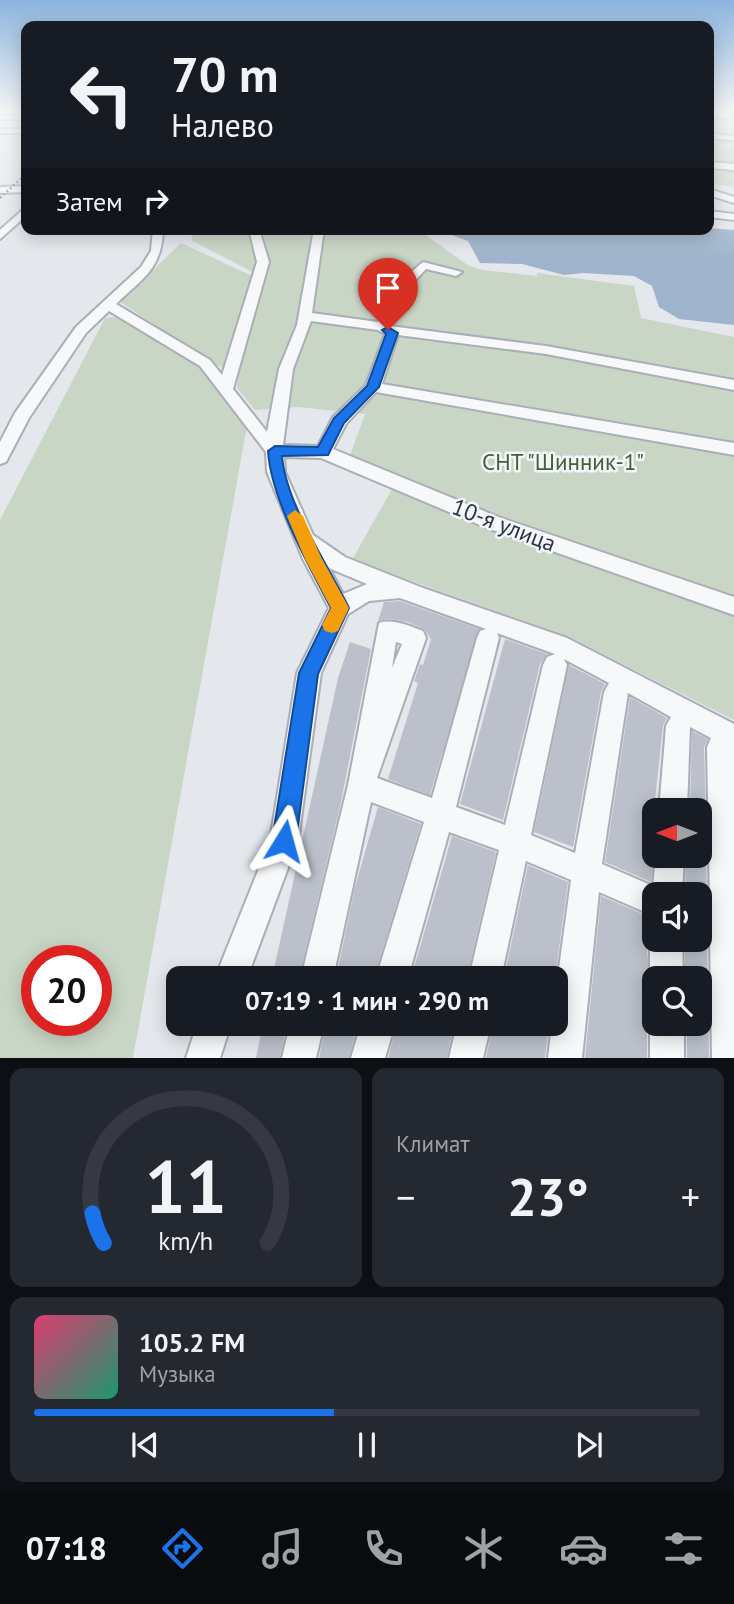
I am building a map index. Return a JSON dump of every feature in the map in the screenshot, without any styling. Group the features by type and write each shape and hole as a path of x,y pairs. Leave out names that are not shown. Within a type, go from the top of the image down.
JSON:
{"street":[{"path":"714,190 734,190"},
{"path":"714,192 734,200"},
{"path":"0,236 21,215"},
{"path":"714,215 734,217"},
{"path":"0,458 21,417 81,330 146,269 157,251 158,235"},
{"path":"225,390 262,262 255,235"},
{"path":"318,235 306,316 286,369 274,438 276,472 305,540 340,608"},
{"path":"385,329 407,283 423,265 456,272"},
{"path":"108,306 205,363 275,451"},
{"path":"306,316 546,350 734,385"},
{"path":"323,452 339,421 373,387 392,333 385,329"},
{"path":"373,387 734,449"},
{"name":"10-я улица","path":"275,451 323,452 494,523 734,606"},
{"path":"305,540 338,563 404,590 559,645 727,742 720,927 729,1058"},
{"path":"236,966 284,841 309,673 340,608 357,594 377,589 404,590"},
{"path":"320,966 361,785 387,630 415,638 361,785"},
{"path":"396,966 441,813 488,638"},
{"path":"488,966 555,665"},
{"path":"565,1058 586,873 617,692"},
{"path":"674,798 678,726"},
{"path":"203,1058 210,1036"},
{"path":"299,1058 304,1036"},
{"path":"368,1058 374,1036"},
{"path":"466,1058 471,1036"},
{"path":"667,1036 667,1058"}],"lane":[{"path":"714,165 734,167"},
{"path":"0,190 21,189"},
{"path":"361,785 517,843 642,896"}],"green space":[{"path":"714,160 734,160 734,187 714,185"},
{"name":"СНТ \"Шинник-1\"","path":"193,235 427,235 469,266 483,270 537,276 537,273 634,286 641,318 734,337 734,720 567,636 352,560 397,480 383,475 387,469 350,455 365,414 298,407 255,410 237,388 238,373 216,365 120,302 181,243 263,280 264,278 191,240"},
{"path":"129,316 207,366 249,415 133,1058 0,1058 0,520 105,318"}],"water":[{"path":"714,228 734,230 734,325 679,319 659,307 652,286 634,276 583,273 564,275 522,264 480,263 468,241 452,235 714,235"}],"building":[{"path":"400,601 479,629 430,795 388,779 418,683 414,681 420,664 423,665 431,639 424,629 408,622 390,619 378,621 384,602"},
{"path":"505,639 547,654 540,664 503,820 460,804"},
{"path":"350,642 371,649 340,807 302,966 275,966 338,678"},
{"path":"569,665 605,684 601,692 573,847 534,832"},
{"path":"630,697 667,718 663,726 655,798 642,798 642,868 652,868 651,882 605,862"},
{"path":"692,731 708,739 704,747 705,798 690,798"},
{"path":"378,807 421,824 378,966 339,966 355,887"},
{"path":"452,836 496,852 470,966 414,966"},
{"path":"528,865 568,882 557,966 507,966"},
{"path":"686,868 706,868 707,882 685,882"},
{"path":"601,896 642,914 642,952 647,952 648,966 642,966 642,1036 647,1036 647,1058 585,1058"},
{"path":"685,952 707,952 707,966 685,966"},
{"path":"261,1036 285,1036 280,1058 256,1058"},
{"path":"324,1036 355,1036 349,1058 319,1058"},
{"path":"394,1036 452,1036 447,1058 388,1058"},
{"path":"491,1036 548,1036 545,1058 486,1058"},
{"path":"687,1036 709,1036 709,1058 687,1058"}],"railway":[{"path":"0,198 21,179"}],"slow traffic":[{"path":"295,516 313,559 340,608 332,625"}],"route":[{"path":"284,841 309,673 340,608 313,559 276,472 275,451 323,452 339,421 373,387 392,333 388,330"}]}
